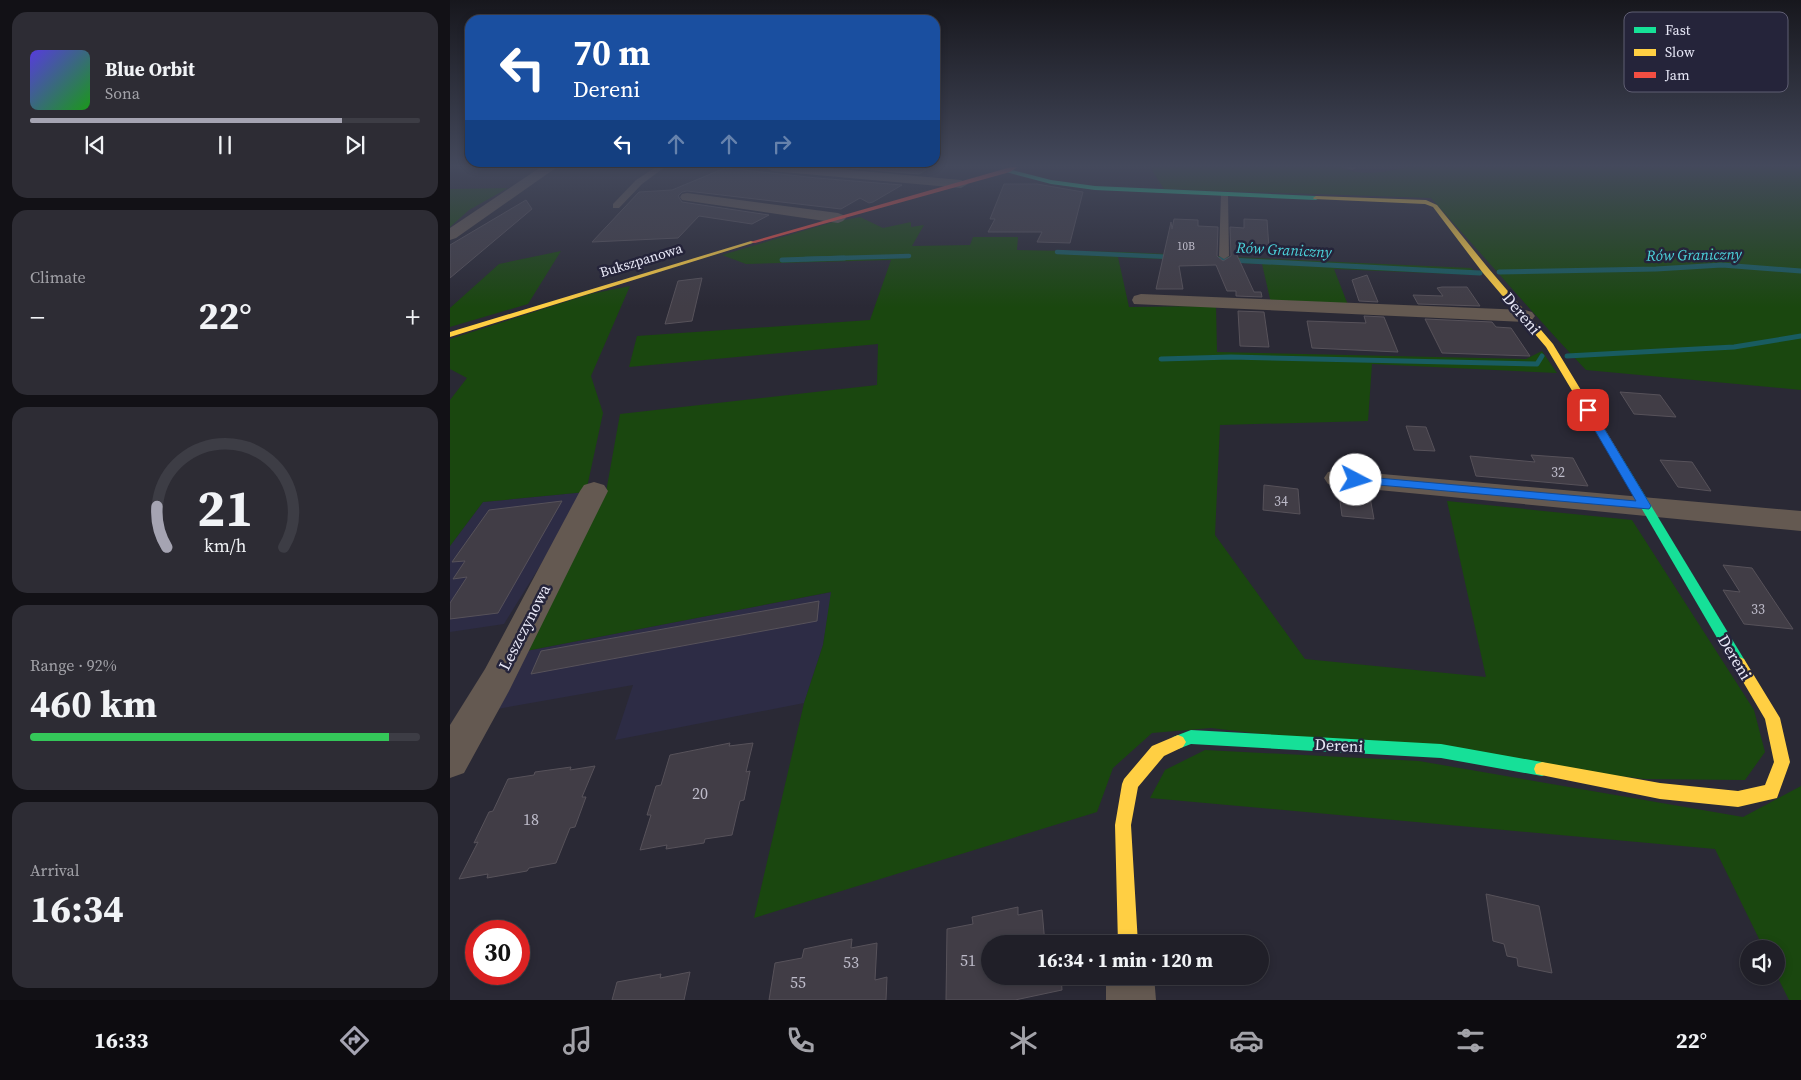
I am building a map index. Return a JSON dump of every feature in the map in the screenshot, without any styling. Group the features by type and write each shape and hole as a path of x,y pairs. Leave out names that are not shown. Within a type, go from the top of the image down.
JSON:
{"street":[{"path":"450,235 481,214"},
{"path":"807,214 838,218"},
{"name":"Bukszpanowa","path":"450,335 655,271 854,214"},
{"name":"Dereni","path":"1128,935 1123,825 1130,784 1158,751 1191,737 1441,751 1660,790 1738,799 1771,792 1782,762 1772,718 1550,346 1486,271 1441,214"},
{"path":"1141,300 1525,316"},
{"path":"1337,478 1801,521"},
{"name":"Leszczynowa","path":"450,760 497,680 594,491"},
{"path":"1130,985 1131,1000"}],"lane":[{"path":"1224,214 1224,256"},
{"path":"1777,739 1801,743"}],"shaded area":[{"path":"586,492 504,624 450,632 450,546 483,502"},
{"path":"832,592 823,645 804,703 615,740 633,685 497,709 526,651"}],"green space":[{"path":"450,214 465,214 450,227"},
{"path":"1445,214 1801,214 1801,390 1586,370"},
{"path":"860,217 883,228 911,222 911,227 924,225 912,246 970,245 973,237 1018,237 1017,250 1124,252 1471,268 1478,275 1334,269 1348,305 1271,303 1262,264 1118,257 1129,307 1216,306 1217,352 1526,359 1542,351 1557,373 1372,364 1368,421 1220,425 1215,535 1305,659 1486,677 1447,501 1632,520 1754,710 1765,752 1745,780 1645,779 1211,728 1152,733 1113,768 1097,812 754,918 804,703 823,645 831,592 526,651 606,492 620,414 877,385 878,344 629,367 637,336 870,320 891,260 746,264 722,255 833,222"},
{"path":"561,251 528,304 450,327 450,308 499,264"},
{"path":"630,286 591,376 603,413 586,492 483,502 450,546 450,400 467,378 450,369 450,339 590,294"},
{"path":"1205,750 1419,761 1743,817 1801,786 1801,1000 1789,1000 1782,985 1785,985 1785,940 1760,940 1715,849 1150,798 1165,770"}],"building":[{"path":"503,214 526,214 450,278 450,245"},
{"path":"619,214 769,215 752,224 699,216 678,238 592,242"},
{"path":"992,214 1077,214 1070,243 1037,242 1042,232 988,232 995,219 990,219"},
{"path":"1174,219 1198,220 1198,226 1218,227 1217,256 1223,261 1231,256 1230,227 1244,228 1244,219 1267,220 1269,248 1260,247 1260,254 1236,253 1254,292 1261,292 1262,297 1236,296 1236,291 1227,291 1216,265 1179,266 1183,289 1156,289 1171,222 1172,229"},
{"path":"1367,275 1378,302 1359,301 1352,280"},
{"path":"702,278 692,321 665,324 678,281"},
{"path":"1467,287 1480,306 1418,304 1413,295 1443,296 1437,288"},
{"path":"1238,311 1264,312 1269,347 1240,346"},
{"path":"1364,316 1384,317 1398,352 1312,348 1307,321 1366,323"},
{"path":"1425,319 1492,322 1496,327 1511,328 1530,356 1442,353"},
{"path":"1620,392 1660,395 1676,417 1634,414"},
{"path":"1406,426 1426,427 1435,451 1414,450"},
{"path":"1531,455 1573,458 1588,486 1476,476 1470,456 1535,462"},
{"path":"1660,460 1692,462 1711,491 1678,487"},
{"path":"1264,485 1298,489 1300,514 1263,510"},
{"path":"1339,494 1370,497 1374,519 1342,516"},
{"path":"562,501 498,613 450,619 450,603 467,577 453,579 465,561 452,562 489,510"},
{"path":"1723,565 1752,568 1793,629 1744,624 1723,590 1740,592"},
{"path":"819,601 817,621 531,674 541,651"},
{"path":"730,743 729,746 753,743 746,772 750,771 744,800 740,801 732,835 705,839 704,843 666,849 667,845 640,850 651,815 647,815 656,786 661,785 670,755"},
{"path":"595,766 582,797 586,797 575,827 570,828 556,863 529,868 527,871 487,878 488,874 459,879 478,842 474,843 489,812 493,811 508,779 534,775 535,772"},
{"path":"1486,894 1539,906 1552,973 1518,966 1517,958 1507,956 1504,944 1493,941"},
{"path":"1018,907 1018,915 1042,910 1044,935 981,935 981,985 1062,985 1062,990 1015,1000 946,1000 947,929 973,924 972,917"},
{"path":"852,939 851,948 877,943 875,980 887,977 886,1000 769,1000 775,963 802,958 804,949"},
{"path":"690,972 684,1000 612,1000 617,982 661,974 660,978"}],"waterway":[{"name":"Rów Graniczny","path":"1057,252 1172,257"},
{"name":"Rów Graniczny","path":"805,259 909,256"},
{"name":"Rów Graniczny","path":"782,260 844,258"},
{"name":"Rów Graniczny","path":"1216,259 1211,259 1480,273"},
{"name":"Rów Graniczny","path":"1499,272 1656,269 1722,265 1801,271"},
{"path":"1567,356 1734,347 1801,336"},
{"path":"1161,359 1231,357 1537,364 1542,356"}],"traffic: fast":[{"path":"1616,456 1739,663"},
{"path":"1178,742 1191,737 1441,751 1542,769"}],"traffic: slow":[{"path":"1441,214 1486,271 1550,346 1616,456"},
{"path":"450,335 753,242"},
{"path":"1542,769 1660,791 1738,799 1771,792 1782,762 1772,718 1739,663"},
{"path":"1128,935 1123,825 1130,784 1158,751 1178,742"}],"traffic: jam":[{"path":"753,242 855,214"}],"route":[{"path":"1356,480 1645,506 1588,410"}]}
